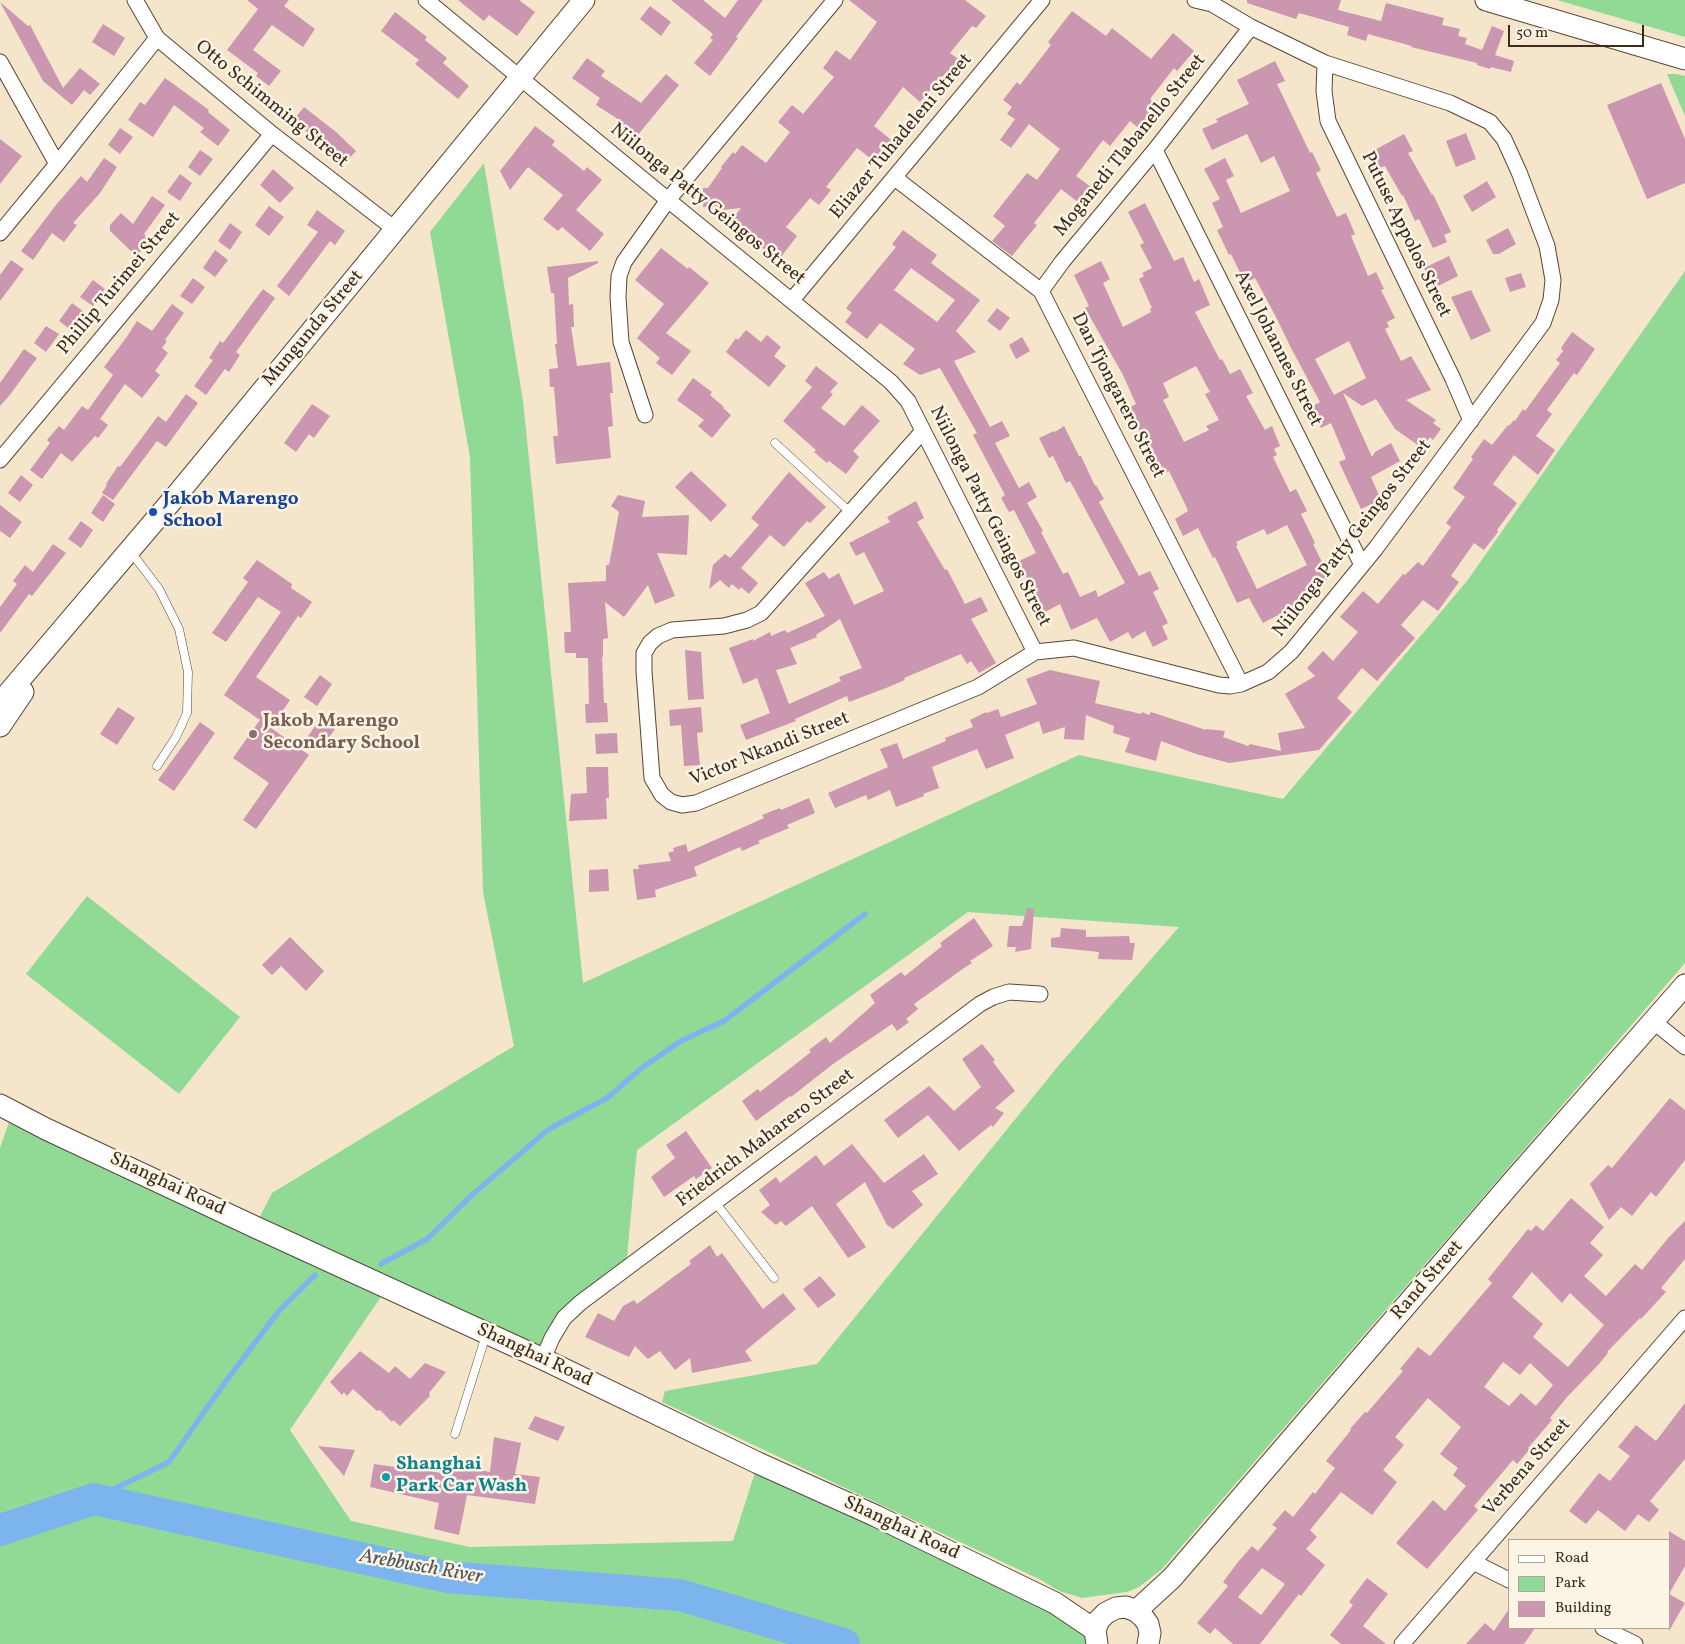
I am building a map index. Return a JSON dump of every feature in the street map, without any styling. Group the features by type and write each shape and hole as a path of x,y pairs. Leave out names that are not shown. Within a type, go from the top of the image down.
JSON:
{"street":[{"name":"Otto Schimming Street","path":"135,0 157,38 272,134 396,230"},
{"name":"Niilonga Patty Geingos Street","path":"426,0 891,382 908,401 1035,652 1074,648 1219,685 1241,684 1268,672 1291,652 1362,565 1543,322 1551,300 1553,280 1547,246 1518,172 1504,139 1490,122 1450,103 1325,63 1251,27 1212,4 1195,0"},
{"name":"Mungunda Street","path":"0,703 396,230 584,0"},
{"path":"645,415 622,342 618,298 619,276 624,262 668,200 835,0"},
{"name":"Eliazer Tuhadeleni Street","path":"792,300 1042,0"},
{"path":"1486,0 1685,59"},
{"name":"Moganedi Tlabanello Street","path":"1041,291 1062,262 1155,150 1251,27"},
{"path":"0,233 58,164 157,38"},
{"path":"0,62 58,164"},
{"name":"Putuse Appolos Street","path":"1325,63 1324,91 1328,121 1453,379 1470,421"},
{"name":"Phillip Turimei Street","path":"0,460 272,134"},
{"name":"Axel Johannes Street","path":"1155,150 1362,565"},
{"name":"Dan Tjongarero Street","path":"895,178 1041,291 1241,684"},
{"name":"Victor Nkandi Street","path":"923,431 761,613 747,620 724,626 672,630 658,636 650,643 644,653 644,672 652,778 662,794 671,802 682,805 696,802 978,687 1035,652"},
{"name":"Mungunda Street","path":"0,726 31,679 41,656"},
{"name":"Rand Street","path":"1149,1631 1172,1578 1513,1181 1685,985"},
{"name":"Friedrich Maharero Street","path":"543,1359 552,1338 564,1318 580,1303 980,1004 994,996 1009,992 1040,994"},
{"path":"1654,1022 1685,1047"},
{"name":"Shanghai Road","path":"4,1106 55,1133 543,1359 758,1463 876,1516 1055,1603 1099,1629"},
{"name":"Verbena Street","path":"1402,1644 1684,1320"},
{"path":"1473,1562 1508,1580"},
{"path":"1099,1629 1116,1608 1126,1608 1149,1631"},
{"path":"1605,1629 1635,1644"}],"lane":[{"path":"775,443 851,513"},
{"path":"130,550 159,589 179,629 188,672 187,713 176,737 157,766"},
{"path":"715,1202 774,1278"},
{"path":"455,1434 486,1333"}],"green space":[{"path":"1557,0 1685,0 1685,37"},
{"path":"1667,74 1685,76 1685,116"},
{"path":"484,163 523,401 583,983 1079,755 1283,799 1467,581 1685,271 1685,963 1162,1569 1139,1587 1127,1592 1082,1598 1059,1591 1043,1581 662,1402 665,1391 817,1364 1059,1065 1179,927 968,912 637,1150 626,1268 580,1303 543,1359 387,1288 290,1430 351,1521 470,1547 733,1541 758,1463 1055,1603 1098,1644 844,1644 680,1595 447,1577 94,1499 0,1530 0,1148 13,1111 255,1226 272,1193 514,1046 483,892 470,457 430,232"},
{"path":"87,896 240,1017 179,1094 26,974"},
{"path":"93,1501 446,1578 680,1597 834,1644 0,1644 0,1533"}],"building":[{"path":"247,0 289,0 284,6 315,29 303,47 272,25 253,50 281,71 269,86 256,76 258,73 227,50 258,9"},
{"path":"458,0 519,0 535,12 517,36 489,15 484,21"},
{"path":"671,0 703,0 725,18 738,0 763,0 710,76 694,63 713,40 710,38 713,34"},
{"path":"849,0 965,0 986,16 976,28 972,26 950,53 961,61 947,79 942,76 920,102 903,87 874,126 895,143 878,164 857,148 826,187 831,190 819,205 810,198 786,227 797,236 781,257 775,252 772,256 731,221 741,208 713,211 712,206 703,207 703,188 708,188 721,167 733,152 735,154 742,145 766,163 790,132 778,122 792,105 803,114 834,77 823,68 836,50 850,60 877,22"},
{"path":"1247,0 1341,0 1338,10 1381,21 1386,3 1444,18 1442,25 1460,29 1458,36 1467,38 1465,44 1482,50 1492,26 1504,31 1495,55 1514,61 1511,72 1491,67 1490,69 1477,65 1477,63 1411,47 1368,34 1366,41 1347,35 1349,27 1299,13 1296,19 1247,3"},
{"path":"0,2 28,26 30,25 63,88 80,68 100,84 90,95 84,90 72,105 43,81"},
{"path":"650,6 671,22 661,36 640,19"},
{"path":"1072,11 1106,36 1112,28 1151,59 1173,33 1194,51 1177,71 1174,68 1150,99 1159,106 1141,130 1130,121 1110,146 1103,140 1076,176 1095,190 1083,206 1061,189 1034,223 1037,225 1012,256 992,241 1005,226 993,216 1027,173 1037,180 1060,149 1029,124 1011,148 1000,140 1015,119 1007,114 1012,107 1003,100 1017,82 1020,85 1051,45 1048,42"},
{"path":"395,12 427,37 425,40 447,58 443,63 469,86 458,99 415,64 419,60 381,31"},
{"path":"103,24 125,38 114,56 92,42"},
{"path":"587,58 605,71 601,76 641,103 666,74 679,85 632,142 618,131 624,123 596,105 600,98 572,78"},
{"path":"1275,61 1285,81 1277,84 1310,153 1312,152 1321,170 1316,173 1337,217 1346,213 1355,234 1351,236 1368,276 1376,272 1384,289 1381,290 1395,318 1387,322 1389,327 1385,329 1401,361 1411,356 1431,390 1406,400 1436,420 1433,423 1441,429 1433,440 1430,437 1422,448 1395,429 1376,399 1362,406 1343,393 1372,457 1375,452 1391,443 1400,461 1371,477 1381,500 1361,509 1339,462 1346,459 1331,423 1321,428 1311,407 1320,402 1276,317 1255,278 1245,283 1217,230 1223,227 1212,203 1220,199 1204,169 1225,158 1234,176 1226,180 1241,213 1290,191 1274,156 1261,163 1247,134 1212,150 1202,129 1218,122 1216,119 1249,104 1237,80","holes":["1349,341 1366,378 1334,395 1315,359"]},
{"path":"165,78 209,110 208,112 230,130 218,146 200,132 204,128 174,105 153,137 128,120 140,102 145,105"},
{"path":"1661,83 1685,139 1685,183 1647,199 1607,105"},
{"path":"304,107 336,132 356,151 343,165 328,149 293,121"},
{"path":"535,126 555,141 552,145 584,171 587,167 602,180 576,210 604,234 590,251 562,227 558,231 543,219 563,195 528,167 510,190 500,171"},
{"path":"120,128 133,137 120,154 108,145"},
{"path":"1466,133 1476,159 1456,167 1446,141"},
{"path":"1404,134 1413,151 1408,153 1433,194 1451,232 1444,235 1447,242 1433,248 1419,219 1415,221 1403,195 1385,166 1379,168 1371,152"},
{"path":"0,139 22,156 0,184"},
{"path":"200,150 213,159 200,176 188,167"},
{"path":"104,158 117,167 100,193 73,223 77,225 64,242 52,233 33,260 21,251 81,176 87,182"},
{"path":"273,169 294,188 280,203 260,185"},
{"path":"180,174 192,183 180,201 167,192"},
{"path":"1487,181 1496,197 1472,212 1463,196"},
{"path":"152,196 165,205 144,234 150,241 139,253 133,253 110,231 110,225 121,213 133,224"},
{"path":"1145,203 1174,261 1183,257 1194,282 1199,279 1210,305 1195,312 1220,360 1222,359 1230,374 1240,369 1253,393 1246,396 1265,430 1272,426 1280,446 1274,449 1277,455 1273,457 1290,492 1296,489 1307,511 1301,514 1330,578 1303,593 1307,600 1263,623 1249,598 1237,603 1215,557 1213,558 1198,528 1183,536 1175,519 1188,511 1186,506 1169,471 1160,476 1151,458 1153,457 1128,408 1136,404 1123,375 1085,308 1089,306 1074,275 1101,261 1110,279 1103,283 1123,327 1151,312 1150,309 1152,308 1139,279 1144,276 1142,273 1152,268 1140,245 1144,243 1128,212","holes":["1196,366 1210,392 1205,394 1219,420 1206,426 1209,430 1184,442 1163,400 1169,397 1163,383","1287,525 1307,565 1257,589 1236,546 1238,545 1236,542 1264,529 1267,535"]},
{"path":"269,206 284,217 269,236 255,225"},
{"path":"317,210 345,231 335,245 330,241 289,296 277,286 318,232 307,225"},
{"path":"230,223 242,232 230,250 218,241"},
{"path":"1508,228 1516,244 1499,254 1493,254 1486,240"},
{"path":"903,230 937,255 931,263 980,300 956,331 976,352 954,361 990,427 1002,421 1010,436 995,443 1019,488 1029,482 1037,497 1027,503 1043,531 1041,532 1063,574 1068,572 1080,597 1096,590 1098,597 1125,583 1070,481 1066,483 1053,456 1049,458 1039,438 1055,432 1064,426 1095,486 1104,499 1099,502 1139,576 1150,571 1159,589 1153,592 1168,623 1162,626 1168,639 1153,647 1145,631 1132,639 1128,632 1110,642 1097,618 1071,630 1060,604 1043,613 1019,561 1036,553 1014,510 1009,512 1001,498 1005,495 973,435 977,433 940,368 920,375 903,364 915,349 880,323 867,339 845,322 852,313 846,308 896,247 892,244","holes":["911,268 955,300 937,322 894,290"]},
{"path":"661,248 709,283 666,333 691,351 672,375 656,363 660,358 637,338 664,304 635,280"},
{"path":"215,250 228,260 215,277 203,268"},
{"path":"1449,256 1458,276 1438,286 1436,282 1432,284 1424,268"},
{"path":"11,260 24,269 0,301 0,275"},
{"path":"598,261 598,263 568,278 569,305 573,304 574,327 571,327 577,366 610,362 613,393 610,393 613,426 608,427 611,458 556,464 553,436 558,436 554,387 550,387 549,369 558,368 555,344 557,344 554,293 551,293 547,267"},
{"path":"1521,273 1526,287 1510,292 1505,278"},
{"path":"193,278 205,287 192,304 180,296"},
{"path":"93,280 105,289 93,306 80,297"},
{"path":"263,289 275,298 236,352 240,355 229,372 225,369 206,395 194,386 213,360 209,358 220,341 223,343"},
{"path":"1471,290 1491,331 1471,340 1451,297"},
{"path":"72,303 84,312 71,330 59,321"},
{"path":"172,304 184,313 165,340 167,341 162,348 168,353 155,371 160,375 142,398 125,384 100,419 108,425 98,438 95,436 72,462 61,453 42,479 30,470 50,443 47,440 59,426 64,430 82,406 88,410 113,375 104,367 137,321 152,331"},
{"path":"997,308 1010,318 1000,331 987,321"},
{"path":"46,326 59,334 46,352 34,343"},
{"path":"746,330 761,342 767,335 781,347 774,356 786,366 769,387 726,352 736,338 738,340"},
{"path":"1572,332 1595,349 1577,375 1574,373 1547,410 1552,414 1536,436 1555,450 1538,475 1514,455 1493,484 1517,503 1497,530 1498,532 1484,550 1474,543 1451,576 1459,582 1438,611 1423,600 1401,625 1415,638 1377,681 1362,668 1337,698 1352,712 1319,750 1229,763 1196,754 1161,741 1156,761 1125,752 1130,738 1113,733 1114,726 1086,715 1084,740 1064,739 1065,727 1043,734 1039,721 1005,735 1014,758 986,769 977,749 932,767 939,788 923,794 924,796 896,807 890,790 868,800 866,795 835,808 828,793 888,767 880,749 897,743 903,759 946,741 945,738 973,727 970,720 986,712 998,709 1001,717 1037,704 1026,679 1050,670 1100,681 1095,703 1141,714 1142,712 1149,715 1151,712 1206,730 1225,731 1223,737 1248,746 1250,744 1281,751 1278,733 1305,728 1285,694 1315,676 1307,668 1323,651 1333,661 1358,632 1340,617 1363,591 1378,604 1403,574 1405,575 1418,562 1423,566 1451,527 1446,523 1465,497 1453,488 1473,459 1471,457 1484,439 1492,445 1508,425 1515,421 1523,409 1525,411 1560,363 1556,360 1563,351 1561,348"},
{"path":"1022,337 1030,351 1016,359 1009,345"},
{"path":"24,349 37,358 0,406 0,383"},
{"path":"816,366 838,383 830,392 833,394 821,408 844,426 862,405 880,421 853,451 859,457 846,474 829,461 827,463 814,452 816,450 783,421 812,387 805,381"},
{"path":"693,378 712,392 710,395 731,415 712,438 698,426 704,420 677,400"},
{"path":"186,394 198,403 166,447 157,441 113,500 102,493 118,466 120,467 158,416 166,422"},
{"path":"312,404 330,416 314,438 309,434 296,452 284,443"},
{"path":"691,471 727,505 711,522 675,487"},
{"path":"789,472 826,507 810,523 807,521 784,547 770,535 741,568 758,583 749,594 741,587 739,590 732,584 729,588 720,580 709,589 713,565 725,554 730,558 759,525 751,518"},
{"path":"21,475 33,485 20,502 8,493"},
{"path":"103,495 115,504 103,522 91,513"},
{"path":"618,495 645,501 642,517 689,515 687,555 657,553 675,596 655,604 648,585 624,617 605,602 608,638 603,639 602,657 604,703 607,703 608,722 586,723 585,704 589,704 588,658 576,658 576,653 565,653 564,632 571,632 568,583 606,581 606,565 609,565 619,512 611,506"},
{"path":"916,501 924,518 917,522 945,570 947,569 965,604 981,597 988,611 971,619 996,663 979,673 971,661 967,664 961,654 904,678 905,680 886,688 849,702 847,696 795,719 796,721 746,740 740,725 770,713 757,678 743,684 729,648 753,639 753,641 770,632 771,636 785,630 787,633 825,616 805,583 824,572 829,579 839,573 854,605 884,591 864,552 856,556 849,543 890,522 887,517","holes":["840,619 862,668 839,677 841,681 789,704 776,670 797,664 790,648 817,637 816,635"]},
{"path":"0,505 22,522 10,538 0,531"},
{"path":"81,521 93,530 81,548 68,539"},
{"path":"53,544 66,553 32,596 29,594 0,633 0,607 17,584 13,581 25,565 33,572"},
{"path":"257,560 292,584 291,588 312,602 301,618 298,616 256,677 290,700 271,728 309,755 256,829 243,820 269,783 233,758 260,720 224,695 281,612 258,597 226,642 212,633 248,582 243,578"},
{"path":"685,650 701,652 704,699 688,700"},
{"path":"320,675 332,684 317,706 304,697"},
{"path":"118,707 135,718 117,745 100,734"},
{"path":"701,707 703,732 697,733 700,765 684,766 681,725 670,726 669,710"},
{"path":"320,719 335,729 321,749 306,739"},
{"path":"200,722 215,733 174,791 158,780"},
{"path":"617,733 618,753 596,754 595,734"},
{"path":"586,767 608,767 609,798 606,798 607,819 569,821 571,794 587,793"},
{"path":"809,798 815,813 787,825 789,828 758,841 760,843 742,851 740,847 694,867 697,876 655,890 656,897 637,900 633,869 639,869 638,865 671,861 668,853 674,851 673,848 686,844 688,852 764,818 762,815 780,808 781,810"},
{"path":"608,869 609,891 589,892 589,870"},
{"path":"1027,908 1034,909 1031,949 1015,952 1016,947 1007,947 1009,926 1022,926"},
{"path":"974,918 993,946 970,961 972,963 914,1004 918,1009 906,1019 909,1022 897,1031 892,1024 833,1064 791,1097 756,1121 742,1101 758,1089 760,1092 811,1052 809,1050 826,1037 830,1043 875,1003 870,995 901,972 905,976 942,946 940,943"},
{"path":"1061,928 1086,930 1086,937 1129,936 1130,943 1135,943 1132,960 1098,959 1099,952 1051,947 1051,938 1060,937"},
{"path":"290,937 324,971 306,991 281,966 272,975 262,965"},
{"path":"982,1044 1015,1091 995,1108 1004,1113 993,1127 991,1125 959,1151 928,1115 898,1138 884,1120 929,1086 954,1111 981,1087 962,1059"},
{"path":"1670,1098 1685,1110 1685,1160 1656,1197 1651,1192 1632,1216 1621,1207 1609,1220 1590,1184 1608,1165 1612,1168"},
{"path":"686,1131 712,1168 696,1179 694,1176 664,1197 651,1177 675,1158 666,1145"},
{"path":"852,1144 884,1183 924,1154 938,1174 912,1191 923,1205 893,1229 887,1225 865,1182 836,1204 866,1247 848,1258 812,1206 786,1226 781,1221 776,1225 761,1212 770,1205 759,1190 776,1177 780,1183 816,1155 824,1166"},
{"path":"1571,1198 1604,1227 1590,1243 1603,1255 1584,1276 1606,1296 1635,1264 1642,1270 1685,1221 1685,1259 1661,1288 1666,1292 1607,1352 1599,1364 1567,1397 1550,1418 1552,1420 1528,1448 1530,1449 1517,1464 1513,1460 1474,1506 1478,1510 1427,1569 1396,1543 1433,1500 1445,1511 1466,1486 1453,1475 1458,1468 1440,1454 1461,1427 1428,1398 1395,1437 1404,1445 1383,1470 1397,1482 1372,1515 1341,1492 1310,1530 1317,1537 1306,1549 1325,1565 1301,1596 1299,1594 1260,1644 1233,1644 1215,1628 1210,1634 1197,1623 1228,1586 1223,1582 1252,1546 1258,1551 1277,1528 1272,1525 1285,1510 1293,1517 1313,1492 1315,1494 1335,1468 1326,1461 1350,1429 1365,1412 1367,1413 1403,1371 1400,1369 1418,1347 1430,1356 1492,1283 1488,1279 1528,1229 1531,1231 1536,1225 1543,1231","holes":["1532,1272 1562,1303 1570,1293 1604,1325 1568,1367 1533,1337 1543,1324 1512,1297","1503,1362 1520,1375 1530,1363 1553,1385 1536,1406 1521,1393 1509,1406 1484,1387","1262,1568 1285,1584 1261,1615 1238,1597"]},
{"path":"710,1245 717,1257 722,1253 763,1309 783,1293 796,1309 745,1351 752,1361 692,1373 690,1358 675,1370 660,1351 648,1359 635,1346 629,1357 585,1337 598,1313 614,1321 623,1306 634,1300 637,1304 691,1264 689,1261"},
{"path":"820,1276 836,1295 818,1308 803,1289"},
{"path":"360,1351 389,1373 395,1366 410,1379 425,1363 446,1372 429,1393 430,1396 400,1426 393,1420 392,1422 380,1410 377,1411 353,1389 347,1396 344,1392 342,1395 330,1382"},
{"path":"1685,1403 1685,1459 1650,1501 1659,1510 1649,1522 1638,1514 1625,1531 1598,1510 1586,1524 1569,1511 1599,1473 1610,1481 1630,1456 1618,1447 1636,1425 1656,1441"},
{"path":"535,1416 565,1427 558,1441 528,1429"},
{"path":"494,1437 521,1443 515,1474 540,1477 535,1504 467,1495 459,1535 434,1529 439,1503 370,1487 374,1464 402,1468 403,1465 440,1473 441,1463 490,1472"},
{"path":"318,1446 355,1450 344,1476"},
{"path":"1669,1531 1685,1541 1685,1566 1670,1592 1670,1539"},
{"path":"1367,1578 1388,1594 1363,1626 1386,1644 1341,1644 1330,1635 1353,1605 1349,1602"},
{"path":"1670,1595 1685,1603 1669,1631 1670,1629"},
{"path":"1508,1610 1508,1629 1534,1629 1524,1644 1466,1644 1485,1623 1494,1631"}],"waterway":[{"path":"381,1264 427,1239 473,1194 549,1129 607,1098 643,1067 681,1041 724,1021 865,914"},
{"path":"94,1499 169,1462 226,1381 279,1311 315,1275"},
{"name":"Arebbusch River","path":"0,1530 94,1499 447,1577 680,1595 844,1644"}],"place":[{"name":"Jakob Marengo School","path":"153,512"},
{"name":"Jakob Marengo Secondary School","path":"253,734"},
{"name":"Shanghai Park Car Wash","path":"386,1477"}]}
